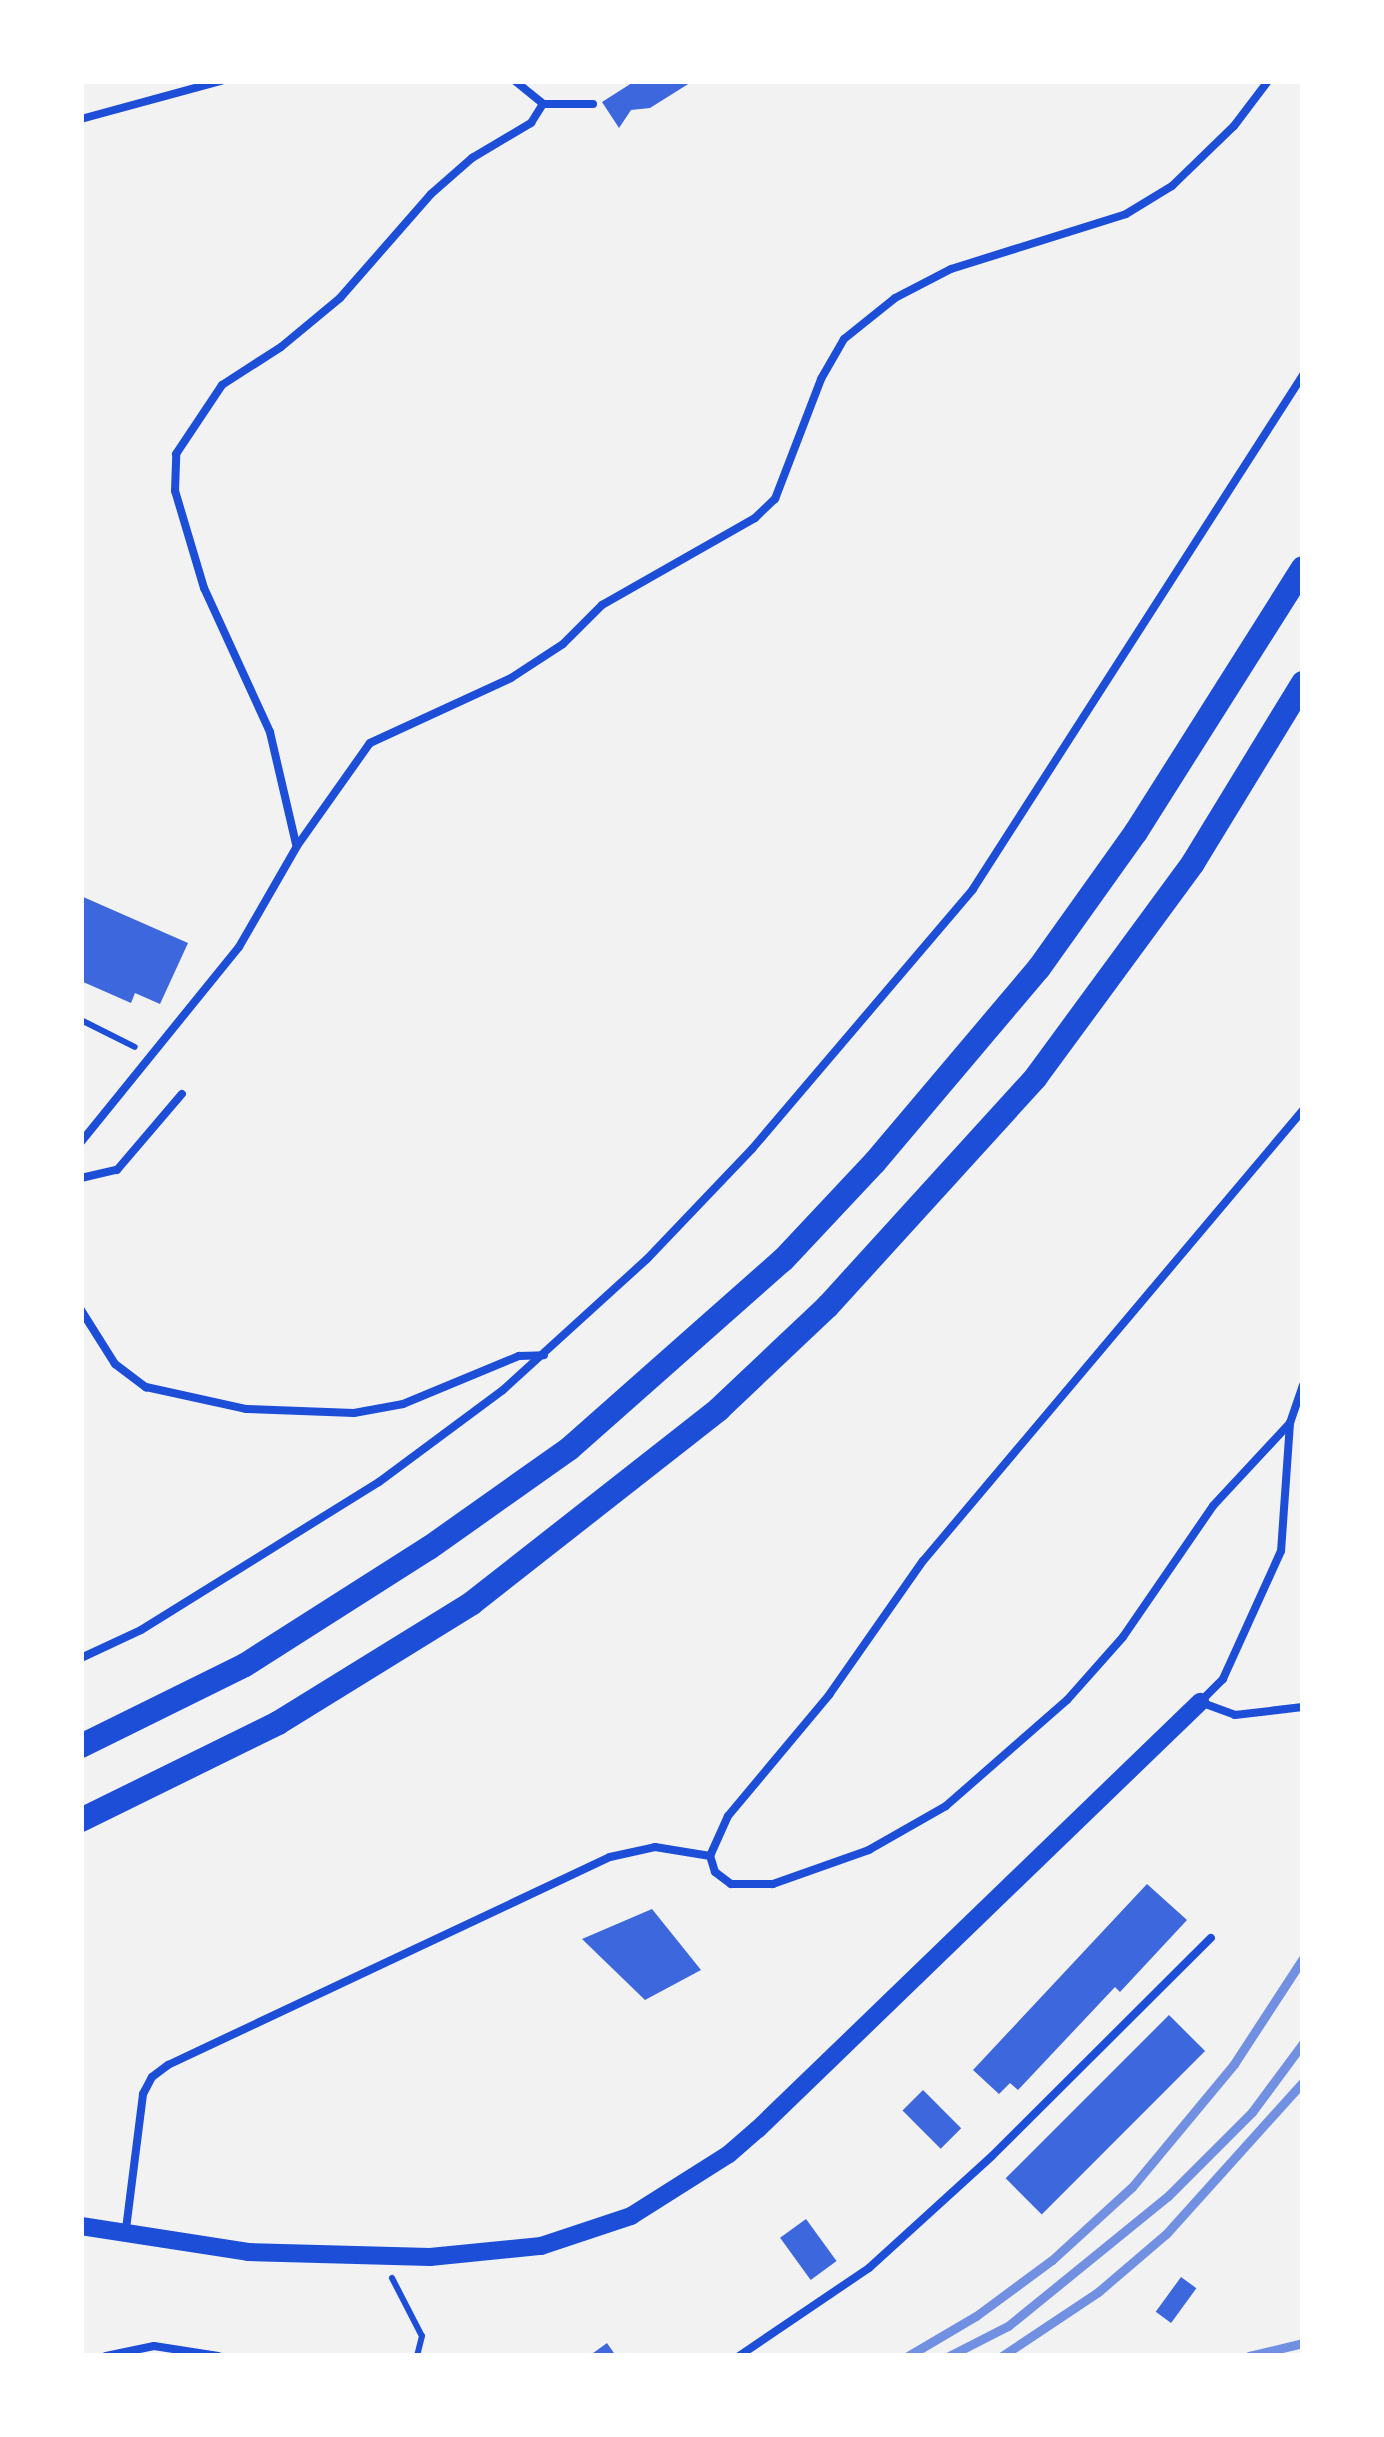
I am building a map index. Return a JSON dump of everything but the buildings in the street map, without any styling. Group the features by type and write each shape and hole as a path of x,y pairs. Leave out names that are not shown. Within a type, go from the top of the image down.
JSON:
{"main road":[{"path":"81,1746 245,1665 430,1548 569,1449 783,1260 875,1162 1039,968 1136,832 1303,568"},
{"path":"81,1820 278,1723 472,1603 719,1409 827,1307 1036,1077 1193,862 1303,683"}],"street":[{"path":"81,2226 248,2252 381,2256 472,2255 541,2246 597,2231 665,2198 758,2129 1200,1702"}],"lane":[{"path":"81,119 221,81"},
{"path":"515,81 544,104 593,104"},
{"path":"81,1142 239,947 297,846 370,743 512,678 563,644 602,604 721,540 775,499 821,379 844,340 895,298 951,269 1126,214 1172,186 1234,126 1268,81"},
{"path":"297,846 270,732 198,569 175,491 176,454 222,385 281,347 340,298 431,194 472,158 531,123 544,104"},
{"path":"81,1658 141,1630 379,1482 544,1355 752,1149 973,889 1303,375"},
{"path":"81,1178 117,1170 182,1094"},
{"path":"1289,1423 1213,1506 1123,1637 1081,1684 946,1806 869,1850 773,1884 731,1884 715,1872 710,1856 728,1816 829,1695 923,1561 1303,1110"},
{"path":"81,1310 115,1364 146,1387 246,1409 354,1413 403,1404 520,1356 544,1355"},
{"path":"1303,1385 1289,1423 1281,1551 1223,1679 1200,1702 1234,1715 1303,1707"},
{"path":"125,2236 143,2094 152,2077 168,2065 610,1857 655,1847 710,1856"},
{"path":"739,2356 868,2268 992,2156 1211,1938"},
{"path":"106,2356 154,2346 218,2356"}],"path":[{"path":"81,1020 154,1057"},
{"path":"381,2256 422,2336 417,2356"}],"railway":[{"path":"908,2356 976,2316 1052,2260 1132,2187 1234,2064 1303,1958"},
{"path":"949,2356 1008,2326 1168,2196 1252,2112 1303,2043"},
{"path":"1002,2356 1098,2292 1166,2234 1303,2082"},
{"path":"1249,2356 1303,2343"}]}
